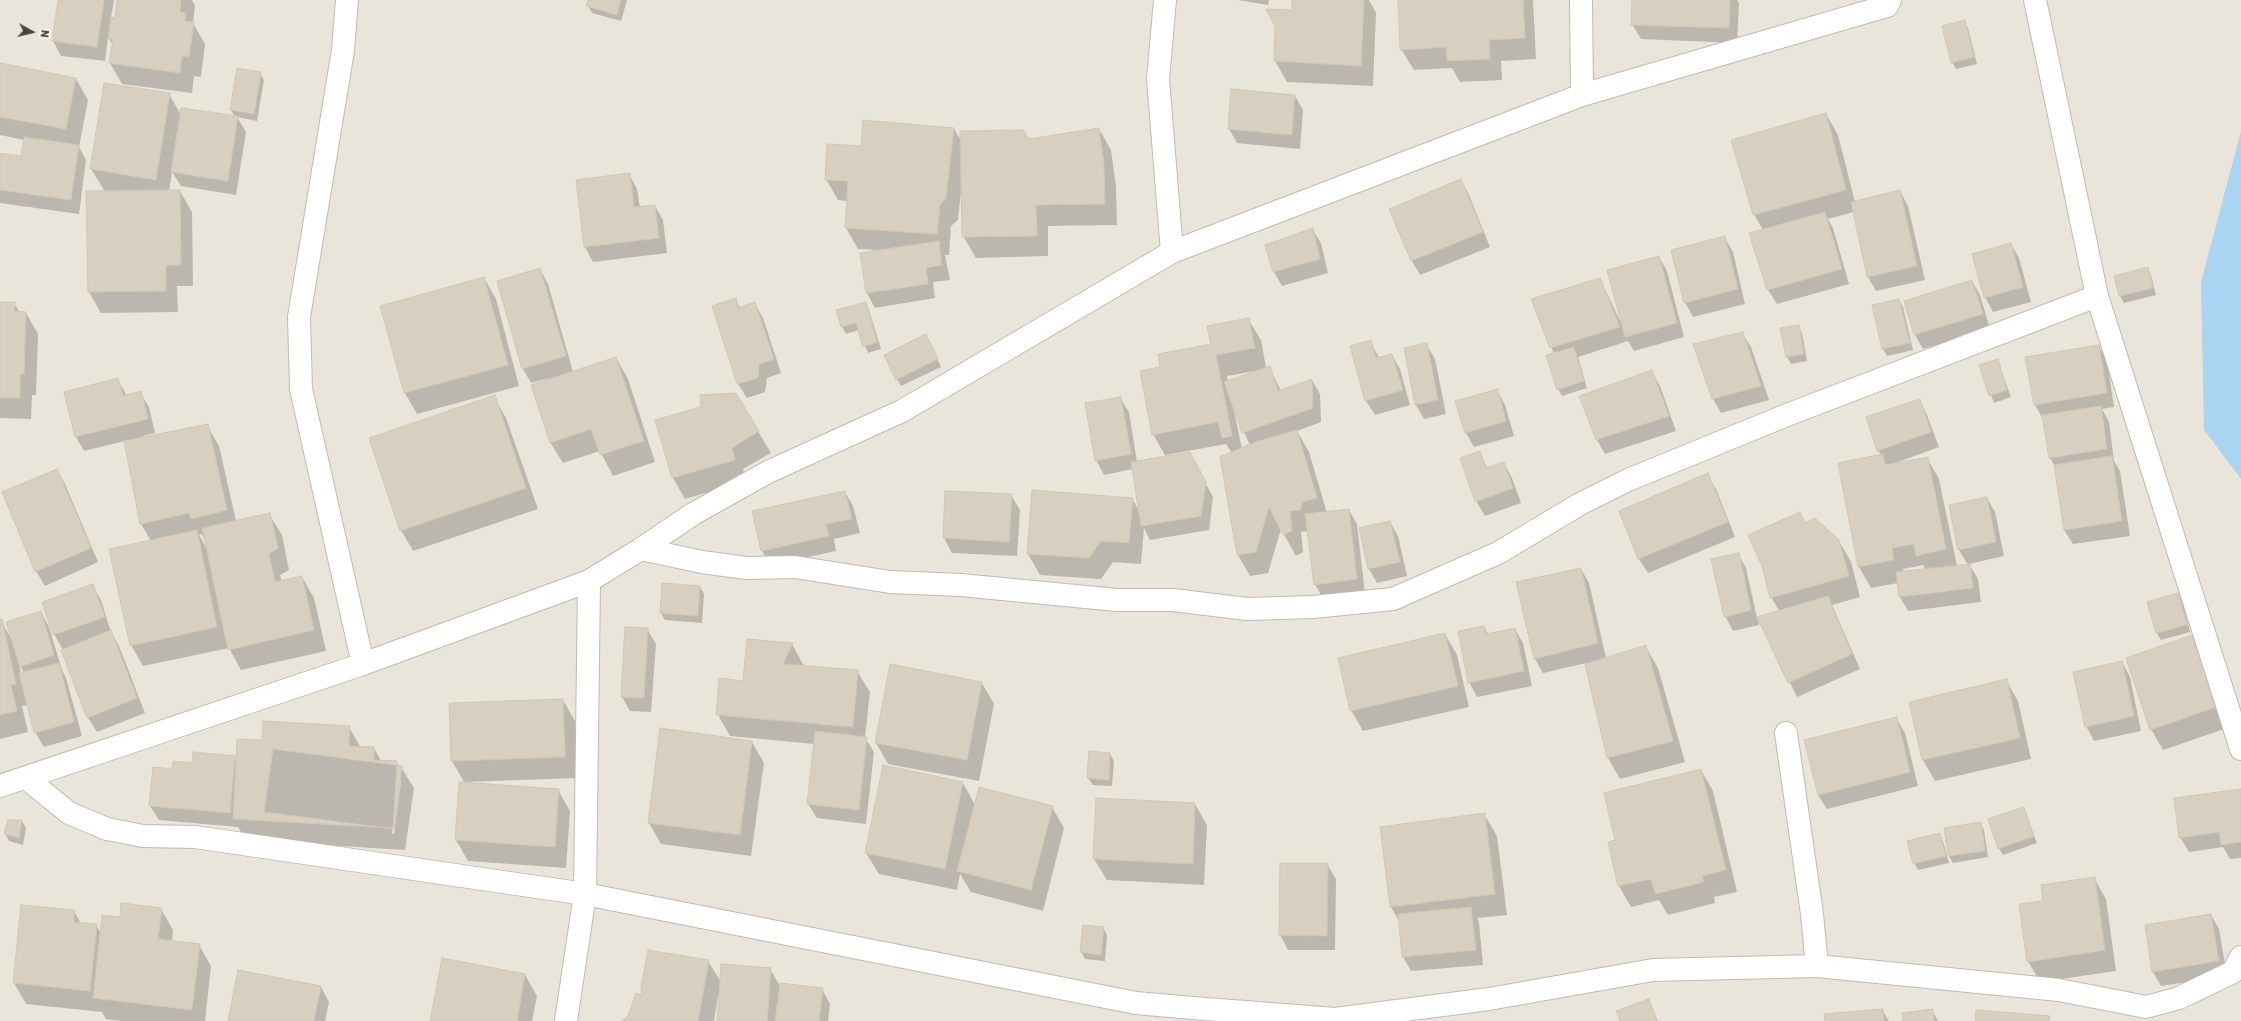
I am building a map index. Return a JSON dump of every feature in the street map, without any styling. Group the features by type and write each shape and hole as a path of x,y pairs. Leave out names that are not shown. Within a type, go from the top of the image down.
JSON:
{"street":[{"path":"347,0 343,50 299,317 301,389 363,664"},
{"path":"1166,0 1158,79 1172,252"},
{"path":"1581,0 1582,95"},
{"path":"2035,0 2096,296 2241,749"},
{"path":"0,786 363,664 589,580 641,549 692,514 768,472 902,411 1172,252 1582,95 1888,2"},
{"path":"641,549 702,562 747,568 795,567 890,582 961,585 1117,600 1173,600 1247,609 1313,607 1393,599 1498,553 1580,504 1628,480 1787,415 2096,296"},
{"path":"566,1021 585,894 589,580"},
{"path":"1786,733 1812,914 1817,966"},
{"path":"26,778 69,813 107,829 143,836 196,837 585,894 1136,1003 1336,1019 1489,999 1653,970 1817,966 2059,990 2146,1007 2179,998 2233,972 2241,957"}],"shaded area":[{"path":"0,0 2241,0 2241,131 2204,430 2241,479 2241,1021 0,1021"}],"water":[{"path":"2241,131 2241,479 2204,430 2201,282"}],"building":[{"path":"58,0 104,0 97,47 52,41"},
{"path":"117,0 181,0 180,12 186,13 185,21 194,22 189,57 182,56 180,73 109,63 113,39 108,39 111,17 115,18"},
{"path":"588,0 621,0 617,15 586,6"},
{"path":"1292,0 1364,0 1361,66 1274,61 1275,26 1266,9 1292,10"},
{"path":"1398,0 1523,0 1525,38 1489,40 1490,59 1447,61 1446,47 1400,50"},
{"path":"1632,0 1730,0 1729,28 1631,25"},
{"path":"1965,20 1974,57 1951,63 1942,26"},
{"path":"0,63 76,78 66,129 0,117"},
{"path":"237,68 261,72 254,114 230,110"},
{"path":"104,83 170,93 156,180 90,169"},
{"path":"1231,89 1295,95 1292,135 1228,129"},
{"path":"181,108 238,116 228,181 171,172"},
{"path":"1826,113 1846,190 1753,215 1731,140"},
{"path":"863,120 954,128 946,198 940,205 937,234 845,228 848,181 825,180 827,144 861,146"},
{"path":"1099,128 1104,164 1105,204 1036,205 1037,236 962,237 960,131 1023,130 1029,139"},
{"path":"24,137 79,145 71,200 0,190 0,153 21,156"},
{"path":"630,173 634,207 655,205 659,238 584,247 576,180"},
{"path":"1461,179 1483,232 1411,261 1389,209"},
{"path":"180,190 181,265 166,265 166,291 88,292 86,191"},
{"path":"1900,190 1917,266 1867,277 1851,202"},
{"path":"1825,212 1842,269 1767,290 1749,233"},
{"path":"1313,228 1320,259 1273,272 1265,245"},
{"path":"1725,236 1738,289 1684,303 1671,250"},
{"path":"939,241 942,265 926,268 928,284 866,293 860,253"},
{"path":"2011,243 2023,287 1984,298 1972,254"},
{"path":"1659,256 1677,323 1625,337 1607,270"},
{"path":"2148,267 2153,288 2119,296 2114,276"},
{"path":"540,268 566,356 522,369 497,281"},
{"path":"484,277 508,365 404,393 380,306"},
{"path":"1600,278 1620,327 1550,348 1531,299"},
{"path":"1972,280 1983,314 1914,335 1904,301"},
{"path":"736,298 738,308 755,302 774,359 759,364 758,378 737,384 712,306"},
{"path":"1899,299 1910,343 1882,349 1872,305"},
{"path":"0,302 15,302 14,311 26,312 24,374 20,374 20,398 0,398"},
{"path":"866,302 877,342 863,347 856,323 841,327 836,310"},
{"path":"1249,318 1255,348 1216,355 1232,436 1222,438 1218,422 1152,435 1140,371 1160,367 1158,354 1211,344 1207,326"},
{"path":"1799,325 1804,354 1786,357 1780,328"},
{"path":"1743,332 1761,386 1712,399 1693,344"},
{"path":"926,334 938,359 896,380 884,355"},
{"path":"1371,340 1376,358 1392,354 1403,390 1365,401 1350,346"},
{"path":"1427,343 1438,400 1415,405 1404,348"},
{"path":"2099,345 2107,393 2034,405 2025,357"},
{"path":"1574,347 1584,381 1557,390 1546,355"},
{"path":"616,357 644,441 600,455 591,429 550,443 531,385"},
{"path":"1998,359 2007,390 1989,396 1979,365"},
{"path":"1270,366 1278,391 1312,379 1313,408 1242,433 1224,382"},
{"path":"1652,370 1669,416 1596,440 1579,396"},
{"path":"118,378 123,396 141,391 148,419 75,437 64,392"},
{"path":"1498,389 1506,421 1465,433 1455,401"},
{"path":"736,393 759,431 732,448 735,460 672,478 655,420 701,407 700,395"},
{"path":"495,395 526,488 400,531 369,438"},
{"path":"1121,397 1131,454 1095,461 1085,403"},
{"path":"1920,399 1931,432 1877,451 1866,417"},
{"path":"2101,406 2107,449 2049,458 2042,415"},
{"path":"208,424 227,510 191,519 189,513 140,524 124,441"},
{"path":"1297,430 1317,498 1303,502 1300,510 1290,511 1292,531 1283,535 1269,507 1256,552 1237,555 1220,457 1255,442"},
{"path":"1480,451 1486,468 1504,462 1513,488 1475,502 1460,458"},
{"path":"1190,452 1206,482 1201,516 1141,526 1131,462"},
{"path":"1883,454 1885,465 1928,457 1946,549 1916,556 1914,544 1892,548 1894,560 1858,567 1838,463"},
{"path":"2112,456 2122,521 2064,530 2054,465"},
{"path":"57,469 91,548 35,572 2,492"},
{"path":"1708,473 1728,522 1638,559 1619,511"},
{"path":"1032,490 1133,498 1129,543 1101,541 1089,558 1027,554"},
{"path":"845,491 852,519 826,524 829,536 761,551 752,511"},
{"path":"945,491 1012,494 1009,542 943,538"},
{"path":"1987,497 1996,542 1958,550 1949,505"},
{"path":"1349,509 1357,579 1314,585 1305,514"},
{"path":"1800,512 1805,523 1815,518 1839,540 1849,576 1770,598 1762,566 1748,535"},
{"path":"270,513 278,548 269,554 275,582 302,576 314,630 228,650 202,528"},
{"path":"1390,521 1400,562 1368,569 1359,528"},
{"path":"197,530 217,627 130,646 109,549"},
{"path":"1739,553 1751,610 1724,617 1711,559"},
{"path":"1970,564 1973,588 1899,597 1896,572"},
{"path":"1581,568 1598,643 1534,659 1516,582"},
{"path":"662,583 700,586 698,616 660,613"},
{"path":"93,584 105,617 53,635 42,602"},
{"path":"2178,593 2187,625 2156,633 2147,602"},
{"path":"1828,596 1852,654 1788,683 1757,617"},
{"path":"41,611 54,655 20,667 6,622"},
{"path":"0,619 2,619 16,684 11,685 17,711 0,715"},
{"path":"1484,626 1486,634 1515,628 1524,671 1468,683 1458,631"},
{"path":"625,627 648,628 644,698 621,697"},
{"path":"111,630 137,698 87,718 61,650"},
{"path":"1445,633 1458,686 1350,711 1338,658"},
{"path":"2195,634 2219,706 2150,730 2126,658"},
{"path":"747,639 793,643 783,664 858,670 853,727 716,715 719,678 743,681"},
{"path":"1646,645 1673,741 1607,758 1585,664"},
{"path":"2122,661 2134,716 2085,727 2073,672"},
{"path":"59,663 74,722 34,733 19,673"},
{"path":"890,664 982,682 967,760 875,743"},
{"path":"2007,679 2020,738 1922,760 1909,702"},
{"path":"563,699 565,757 451,761 449,703"},
{"path":"1897,717 1910,772 1818,795 1804,740"},
{"path":"263,721 350,726 349,746 374,747 374,760 397,761 393,828 233,819 237,739 262,740"},
{"path":"660,728 752,741 740,835 648,823"},
{"path":"815,731 867,737 859,810 807,804"},
{"path":"273,749 402,766 394,829 264,812"},
{"path":"1089,751 1110,753 1109,780 1087,778"},
{"path":"193,752 235,756 230,813 149,806 153,767 172,769 173,761 192,763"},
{"path":"883,765 963,782 945,869 865,853"},
{"path":"1701,769 1726,870 1702,876 1704,882 1655,894 1651,879 1618,886 1608,842 1615,840 1604,793"},
{"path":"459,782 559,789 555,847 455,840"},
{"path":"979,787 1053,806 1031,890 957,871"},
{"path":"2241,789 2241,842 2221,845 2219,832 2179,838 2174,798"},
{"path":"1096,798 1195,803 1193,864 1093,859"},
{"path":"2024,807 2034,836 1998,849 1988,819"},
{"path":"1485,813 1495,894 1390,907 1380,827"},
{"path":"8,820 22,820 19,838 4,834"},
{"path":"1981,822 1985,851 1948,856 1944,828"},
{"path":"1940,833 1946,856 1913,864 1907,841"},
{"path":"1280,863 1328,863 1327,936 1279,935"},
{"path":"2095,877 2105,950 2027,962 2019,904 2043,901 2041,885"},
{"path":"121,903 162,908 158,939 200,944 192,1010 93,998 102,915 120,917"},
{"path":"21,905 75,910 74,922 97,924 90,991 13,983"},
{"path":"1471,907 1476,950 1402,957 1398,914"},
{"path":"2211,914 2219,961 2152,972 2145,925"},
{"path":"1083,925 1104,927 1101,955 1080,952"},
{"path":"648,950 709,960 698,1021 622,1021 628,1016 636,993 642,995 641,987"},
{"path":"442,958 525,974 517,1021 430,1021"},
{"path":"721,964 771,968 767,1021 717,1021"},
{"path":"238,970 321,986 314,1021 228,1021"},
{"path":"780,983 823,988 819,1021 775,1021"},
{"path":"1649,999 1657,1021 1620,1021 1616,1011"},
{"path":"1883,1009 1884,1021 1825,1021 1824,1014"},
{"path":"1933,1009 1934,1021 1903,1021 1902,1013"},
{"path":"1976,1010 2050,1016 2049,1021 1975,1021"}]}
